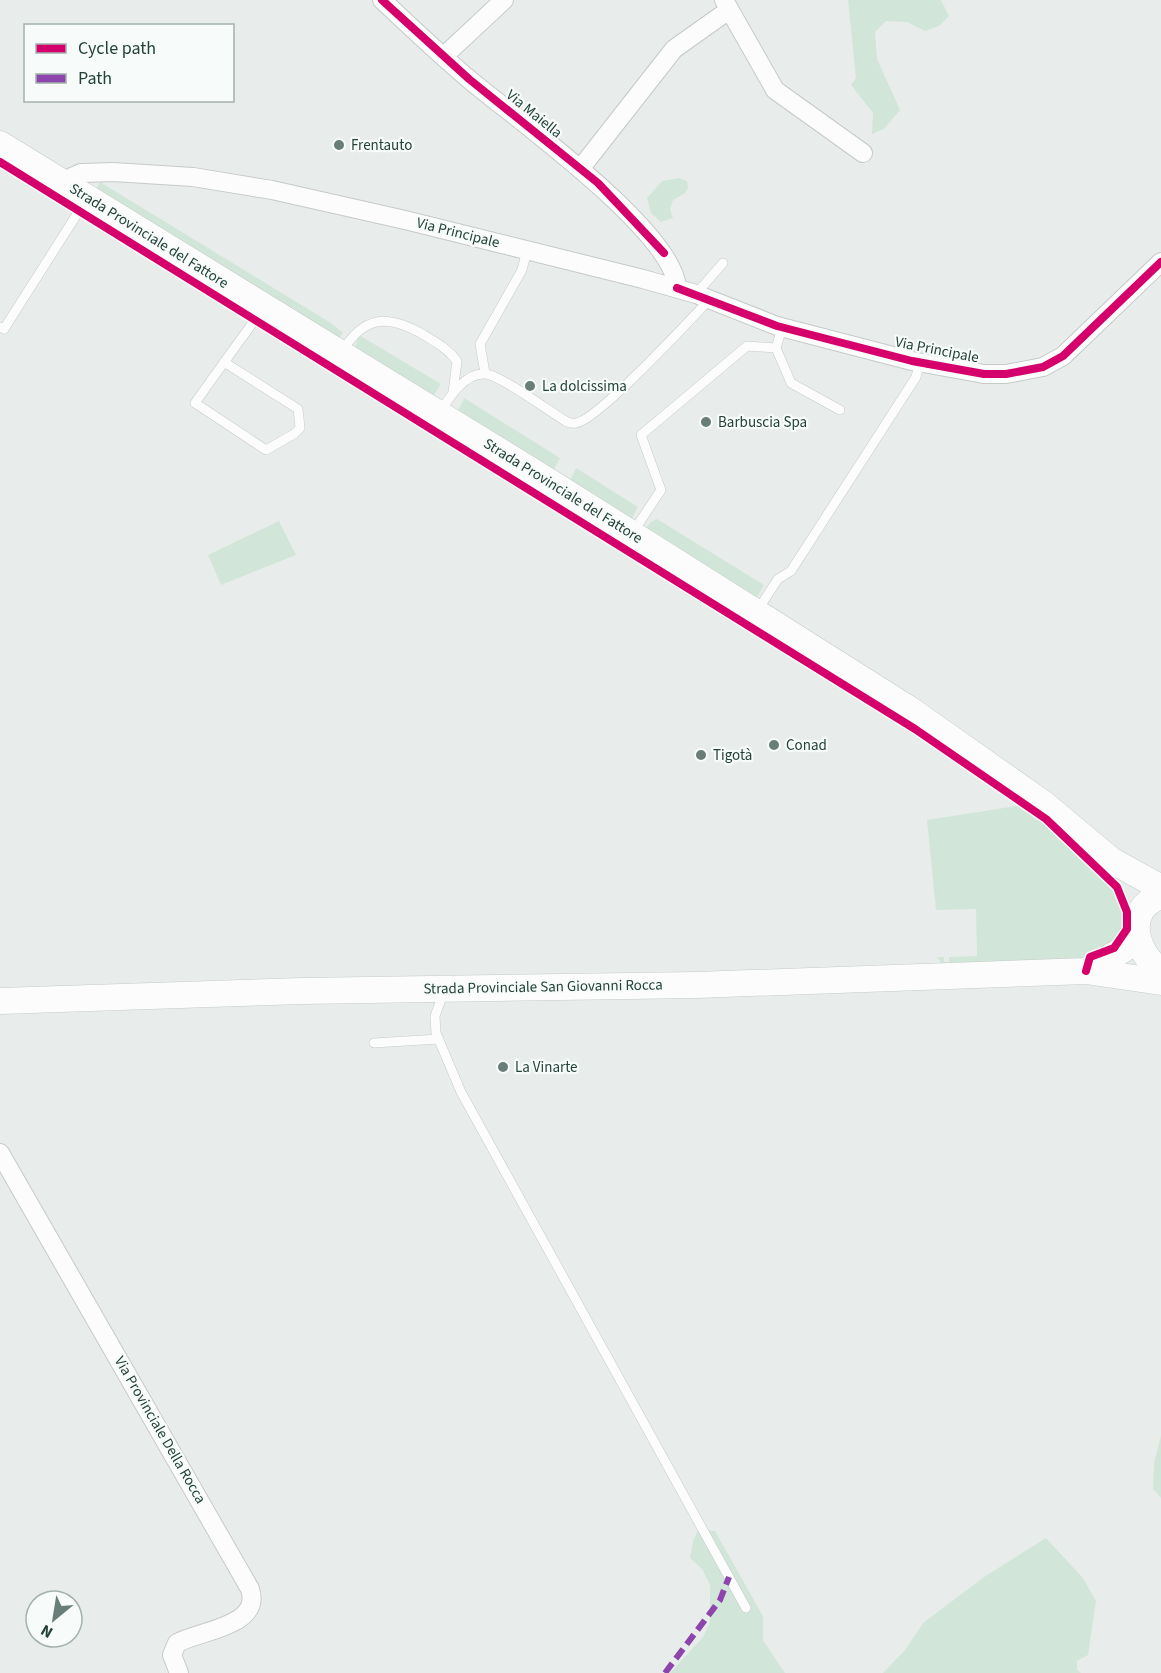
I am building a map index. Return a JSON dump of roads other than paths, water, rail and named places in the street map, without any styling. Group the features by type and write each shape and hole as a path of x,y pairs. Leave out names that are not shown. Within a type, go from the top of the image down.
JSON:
{"main road":[{"name":"Strada Provinciale del Fattore","path":"0,144 439,414 909,709 1044,804 1111,860 1161,888"},
{"name":"Strada Provinciale del Fattore","path":"1111,860 1130,887 1138,920 1140,948 1161,971"},
{"name":"Strada Provinciale San Giovanni Rocca","path":"1086,971 1124,949 1138,920 1154,898 1161,896"},
{"name":"Strada Provinciale San Giovanni Rocca","path":"0,1001 444,988 697,985 1086,971 1161,982"}],"street":[{"name":"Via Maiella","path":"382,0 444,56 598,183 660,248 676,279 677,288"},
{"path":"444,56 504,0"},
{"path":"580,169 674,49 726,5 775,90 863,153"},
{"name":"Via Principale","path":"77,192 72,177 81,173 193,177 284,193 677,288 782,328 920,362 984,374 1006,374 1043,367 1062,356 1161,262"},
{"name":"Via Provinciale Della Rocca","path":"0,1153 254,1599 252,1607 244,1617 190,1636 177,1643 172,1655 179,1673"}],"lane":[{"path":"1,331 77,192"},
{"path":"485,373 480,344 522,270 527,250"},
{"path":"439,414 453,392 473,376 485,373 567,422 577,424 594,412 655,357 702,297 723,263"},
{"path":"224,362 298,409 300,428 266,450 195,403 224,362 265,307"},
{"path":"340,354 352,334 364,327 376,322 400,321 448,349 457,361 453,392"},
{"path":"782,328 776,348 791,383 840,410"},
{"path":"632,534 661,490 641,435 747,346 776,348"},
{"path":"756,613 778,579 791,572 916,377 920,362"},
{"path":"444,988 435,1016 439,1039 461,1092 746,1608"},
{"path":"374,1044 439,1039"}],"place":[{"name":"Frentauto","path":"339,145"},
{"name":"La dolcissima","path":"530,386"},
{"name":"Barbuscia Spa","path":"706,422"},
{"name":"Conad","path":"774,745"},
{"name":"Tigotà","path":"701,755"},
{"name":"La Vinarte","path":"503,1067"}]}
